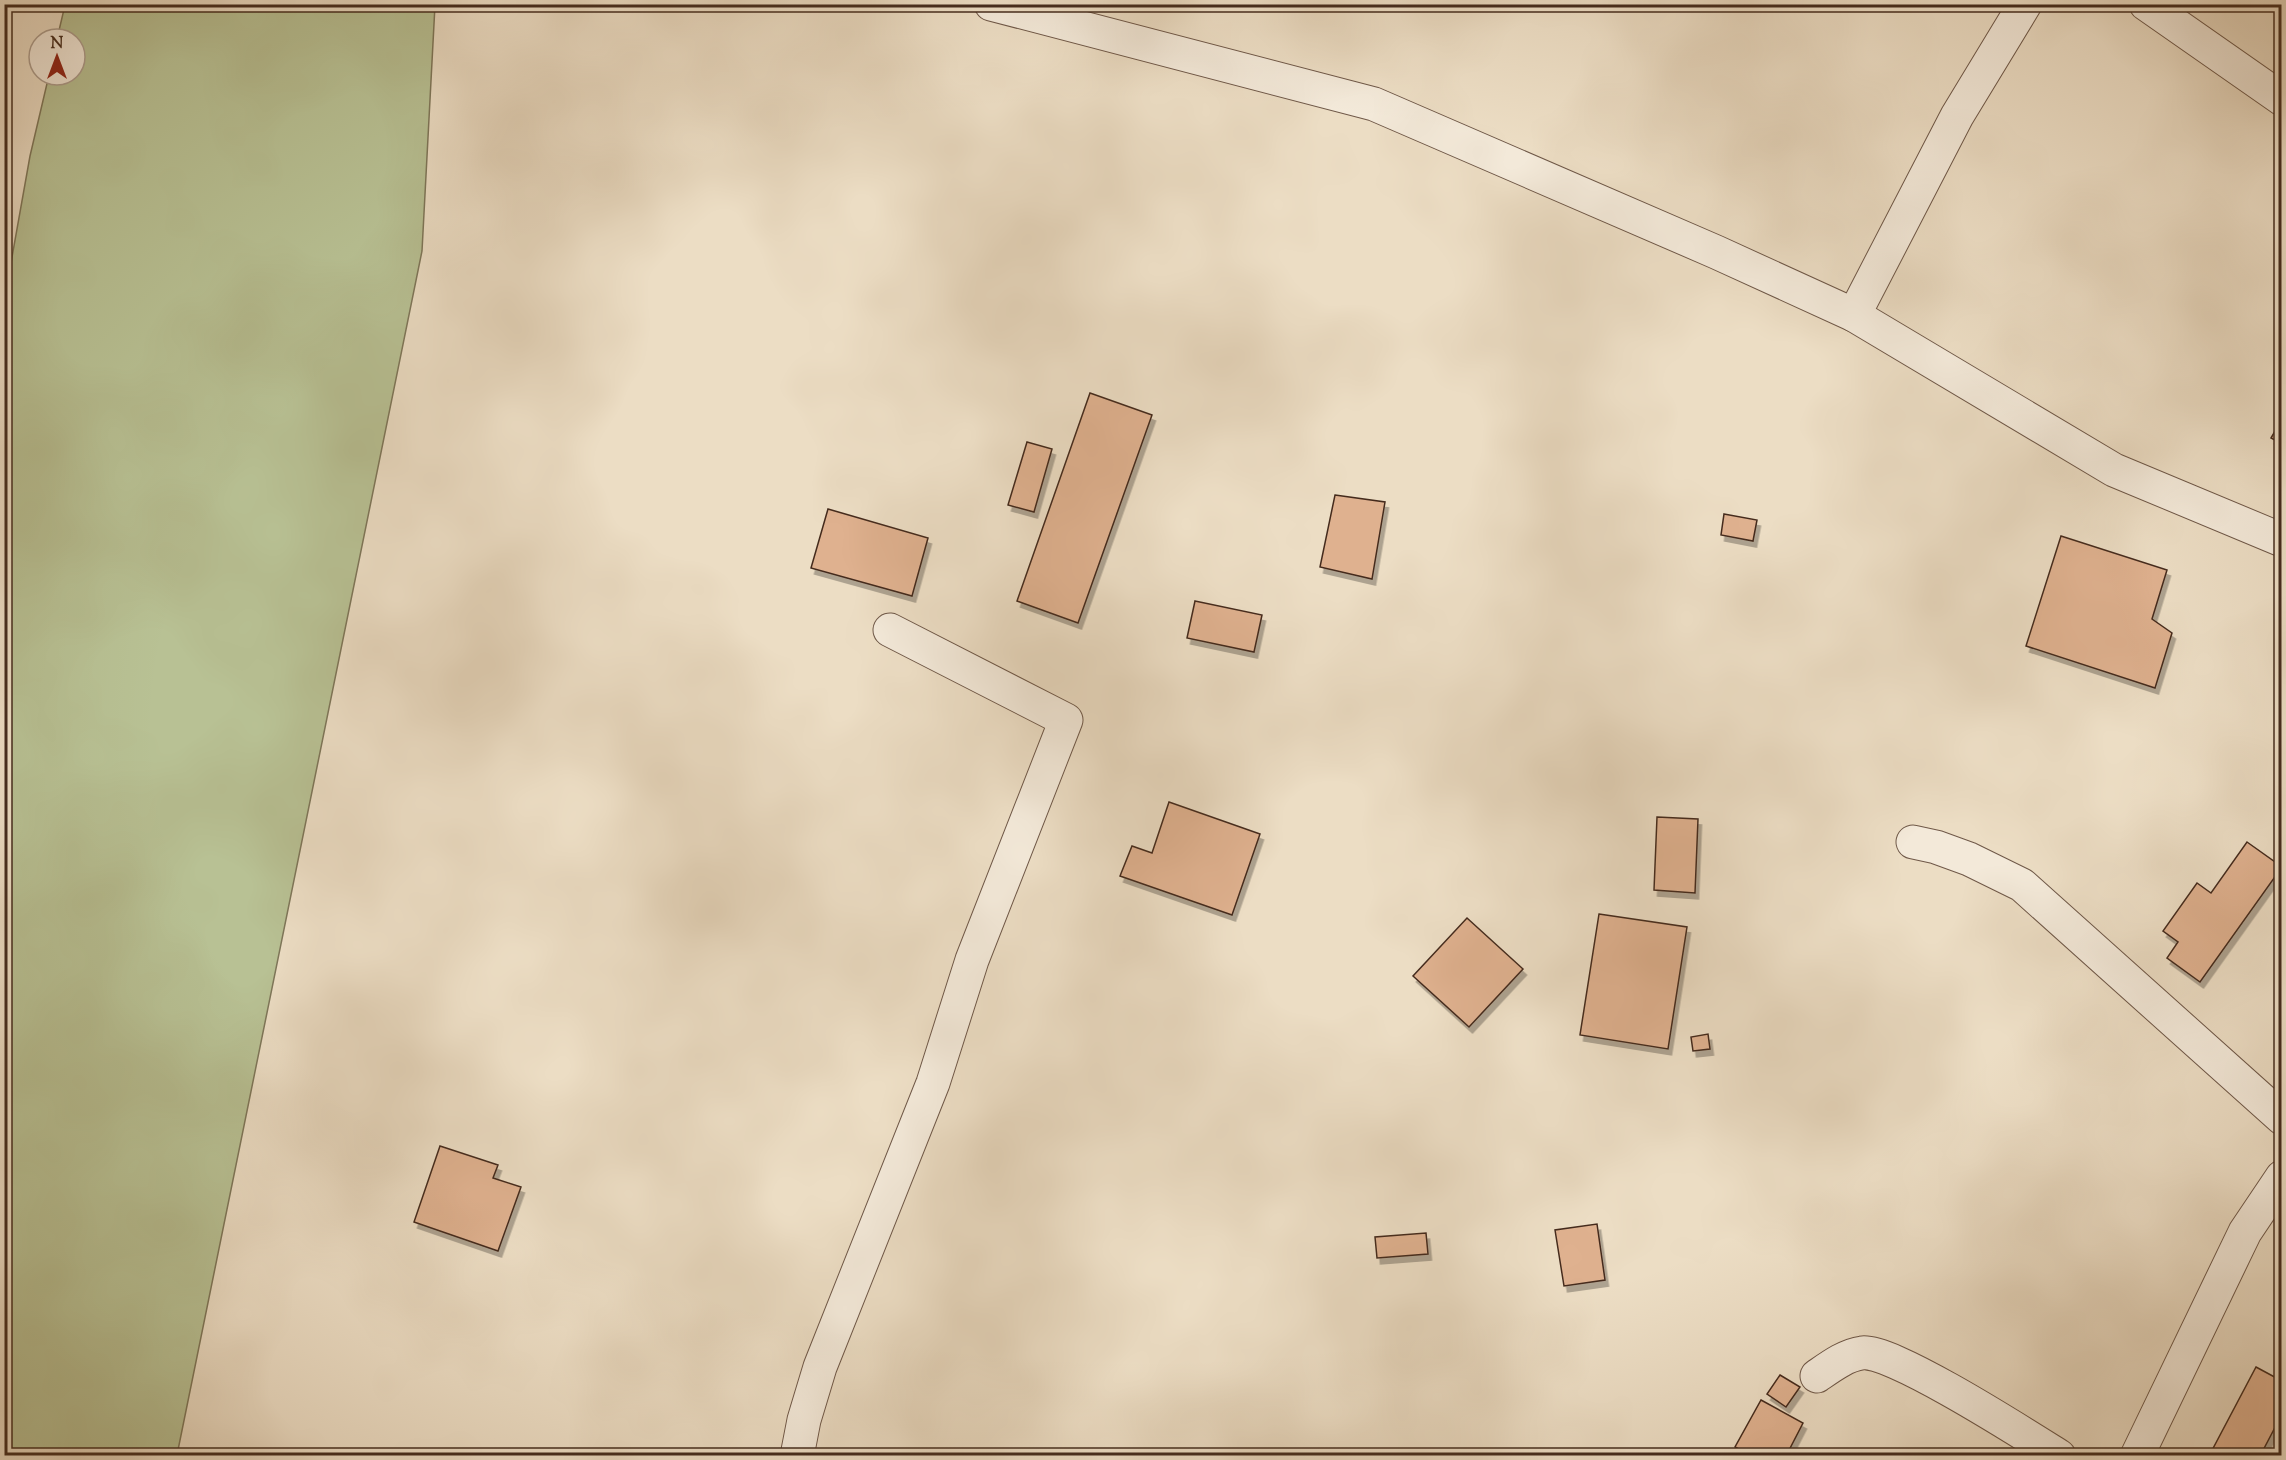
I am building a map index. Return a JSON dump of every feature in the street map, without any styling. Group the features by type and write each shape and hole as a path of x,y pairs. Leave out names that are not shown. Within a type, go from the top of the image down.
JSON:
{"street":[{"path":"991,4 1374,104 1716,252 1854,315 2114,470 2282,540"},
{"path":"1854,315 1957,116 2025,4"},
{"path":"2146,4 2282,99"},
{"path":"797,1455 804,1420 820,1367 920,1117 972,960 1066,720 890,630"},
{"path":"1913,842 1936,847 1969,859 2022,885 2282,1118"},
{"path":"2137,1455 2245,1232 2282,1177"},
{"path":"1817,1376 1836,1363 1861,1353 1874,1353 1942,1385 2059,1455"}],"green space":[{"path":"65,5 435,5 422,251 177,1455 5,1455 4,302 30,156 46,87 87,87 87,27 60,27"}],"building":[{"path":"1090,393 1152,415 1078,623 1017,601"},
{"path":"2282,419 2282,444 2271,438"},
{"path":"1027,442 1052,449 1034,512 1008,505"},
{"path":"1335,495 1385,502 1372,579 1320,567"},
{"path":"828,509 928,538 912,596 811,568"},
{"path":"1724,514 1757,520 1753,541 1721,535"},
{"path":"2061,536 2167,570 2152,619 2172,633 2155,688 2026,646"},
{"path":"1195,601 1262,615 1254,652 1187,638"},
{"path":"1169,802 1260,834 1232,915 1120,876 1132,846 1152,853"},
{"path":"1657,817 1698,819 1695,893 1654,890"},
{"path":"2247,842 2282,867 2200,982 2167,958 2178,942 2163,931 2197,883 2211,893"},
{"path":"1599,914 1687,927 1668,1049 1580,1035"},
{"path":"1467,918 1523,969 1469,1027 1413,976"},
{"path":"1708,1034 1710,1049 1693,1051 1691,1037"},
{"path":"440,1146 498,1165 493,1178 521,1187 498,1251 414,1222"},
{"path":"1597,1224 1605,1280 1564,1286 1555,1230"},
{"path":"1426,1233 1428,1254 1377,1258 1375,1237"},
{"path":"2256,1367 2282,1381 2282,1414 2260,1456 2209,1456"},
{"path":"1780,1375 1800,1387 1786,1407 1767,1394"},
{"path":"1761,1400 1803,1423 1786,1456 1752,1456 1735,1447"}]}
